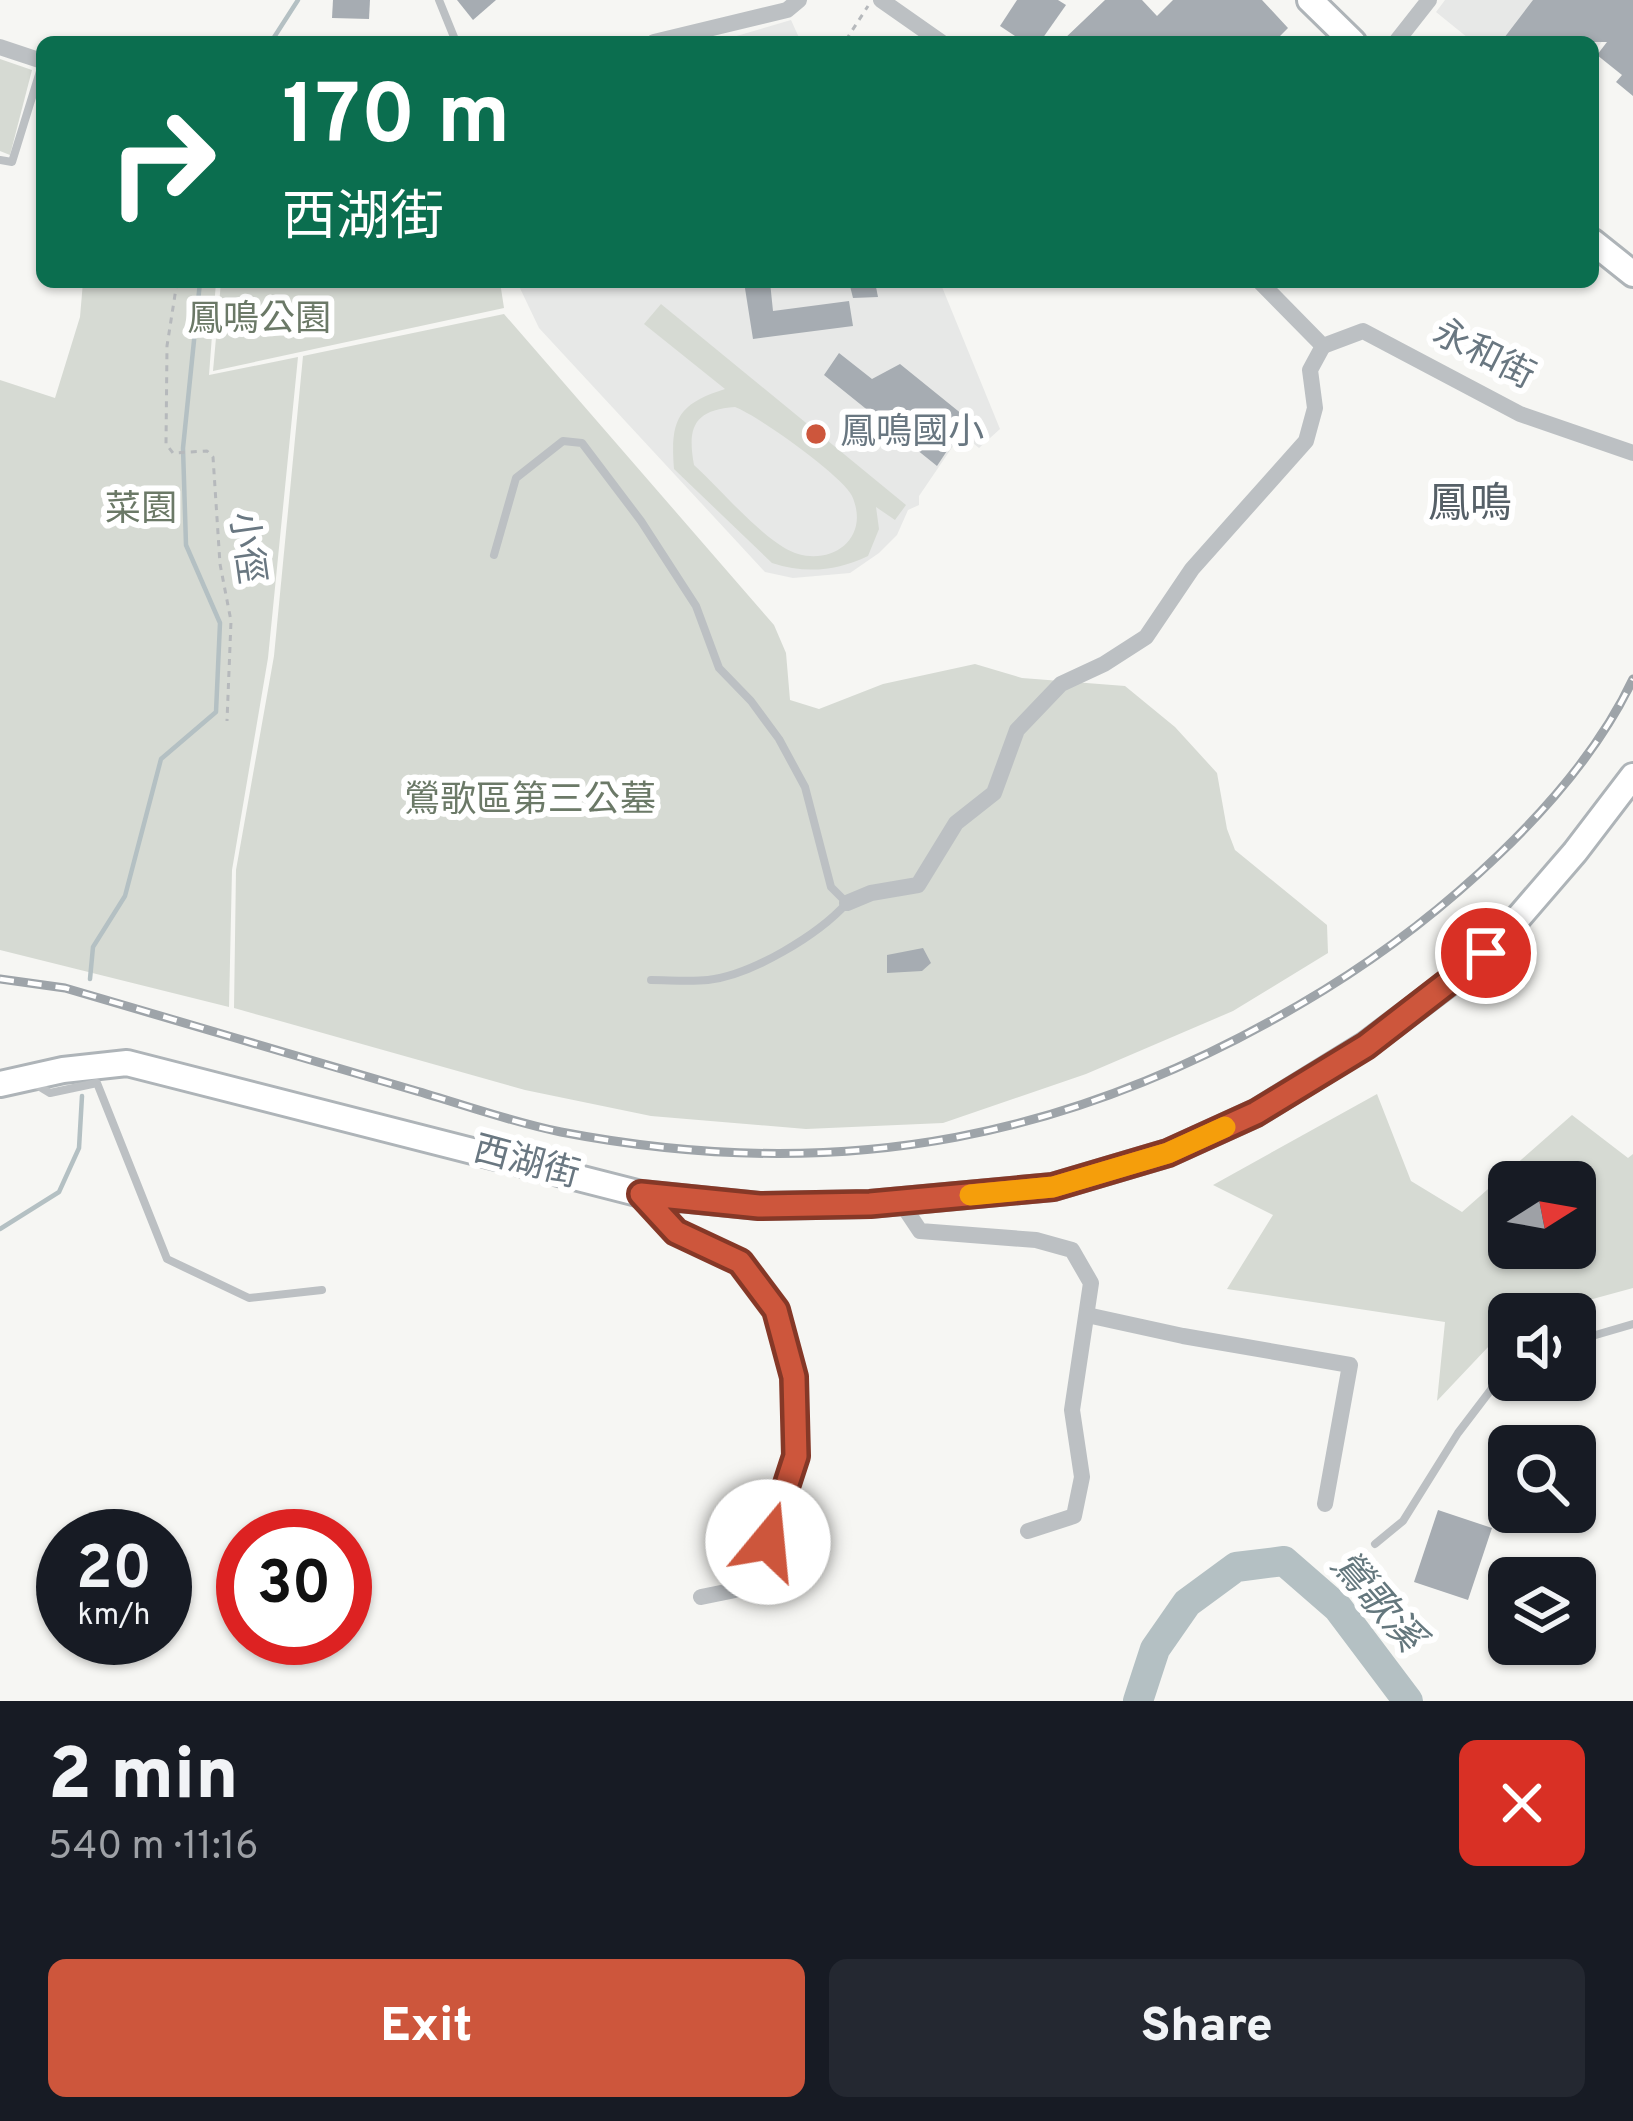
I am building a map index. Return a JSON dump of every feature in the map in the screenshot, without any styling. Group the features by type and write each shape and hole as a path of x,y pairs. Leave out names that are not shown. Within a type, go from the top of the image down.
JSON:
{"street":[{"path":"679,36 787,10 799,0"},
{"path":"881,0 932,36"},
{"path":"1310,0 1347,36"},
{"path":"1401,36 1429,0"},
{"path":"0,47 36,61"},
{"path":"1599,247 1633,274"},
{"path":"847,902 871,892 918,885 956,823 994,793 1017,730 1060,684 1146,638 1192,569 1306,441 1315,409 1310,370 1323,346 1266,288"},
{"name":"永和街","path":"1323,346 1363,331 1520,414 1633,453"},
{"name":"西湖街","path":"13,1081 127,1063 641,1194 759,1206 900,1201 1053,1187 1168,1153 1256,1113 1366,1046 1486,953 1575,852 1633,776"},
{"path":"641,1194 676,1232 740,1262 776,1310 794,1377 796,1456 755,1586 701,1597"},
{"path":"900,1201 920,1231 1036,1240 1072,1250 1091,1283 1072,1410 1082,1477 1074,1516 1028,1531"},
{"path":"1087,1315 1350,1365 1325,1504"}],"lane":[{"path":"439,0 454,36"},
{"path":"0,160 13,162 36,83"},
{"path":"494,555 516,478 563,441 582,443 641,521 696,606 719,668 751,701 805,787 831,887 847,902 809,937 750,967 711,980 651,980"},
{"path":"13,1081 50,1093 97,1083 166,1259 249,1298 322,1290"},
{"path":"1596,1335 1633,1324"},
{"path":"1375,1544 1403,1521 1457,1433 1488,1393"}],"path":[{"path":"849,36 865,11"},
{"name":"小徑","path":"177,288 167,346 166,444 173,453 207,451 213,457 220,564 231,621 227,721"}],"shaded area":[{"path":"1445,0 1633,0 1599,45 1599,36 1466,36 1436,12"},
{"path":"791,20 798,36 736,36"},
{"name":"鳳鳴國小","path":"520,288 942,288 1000,429 979,448 968,439 953,446 919,496 919,505 908,510 897,535 850,573 793,578 765,572 539,328"}],"green space":[{"path":"0,59 32,70 10,155 0,151"},
{"name":"菜園","path":"82,288 216,288 209,375 298,357 268,658 232,870 229,1007 0,950 0,380 55,398 80,317"},
{"name":"鳳鳴公園","path":"220,288 501,288 504,308 213,371"},
{"path":"661,304 906,505 895,520 876,507 879,529 868,556 821,569 772,563 674,469 680,416 697,401 725,389 644,324","holes":["735,407 817,461 852,496 856,527 840,548 813,556 783,547 694,465 696,423 721,409"]},
{"name":"鶯歌區第三公墓","path":"504,314 774,625 786,653 790,700 819,709 883,684 975,664 1022,678 1125,686 1175,727 1217,773 1235,850 1327,925 1328,953 1233,1011 1086,1074 943,1123 806,1129 651,1116 525,1090 234,1008 236,870 274,656 303,356"},
{"path":"1377,1094 1411,1181 1462,1212 1488,1189 1488,1269 1596,1269 1596,1161 1520,1161 1572,1115 1628,1158 1633,1154 1633,1288 1596,1298 1596,1293 1488,1293 1488,1347 1437,1401 1445,1322 1227,1289 1273,1215 1213,1185"}],"building":[{"path":"333,0 370,0 369,19 332,18"},
{"path":"457,0 496,0 473,20"},
{"path":"1017,0 1058,0 1066,5 1044,36 1015,36 1000,26"},
{"path":"1105,0 1142,0 1157,16 1173,0 1262,0 1288,28 1280,36 1067,36"},
{"path":"1533,0 1633,0 1633,96 1616,82 1622,75 1599,57 1607,42 1599,42 1599,36 1506,36"},
{"path":"745,288 771,288 773,311 849,301 853,326 753,339"},
{"path":"850,288 876,288 878,297 853,298"},
{"path":"839,353 872,379 900,364 968,419 937,466 824,375"},
{"path":"923,948 931,963 922,971 887,973 887,955"},
{"path":"1438,1510 1488,1527 1490,1533 1468,1600 1414,1582"}],"waterway":[{"path":"275,36 298,0"},
{"path":"90,979 93,947 125,896 161,759 216,712 220,623 186,545 183,448 199,288"},
{"path":"0,1229 59,1192 79,1148 82,1096"},
{"name":"鶯歌溪","path":"1138,1701 1155,1649 1187,1603 1236,1567 1284,1561 1338,1608 1408,1701"}],"railway":[{"path":"0,979 65,988 561,1132 664,1148 765,1154 862,1150 957,1137 1050,1115 1142,1083 1233,1041 1368,962 1457,893 1540,812 1577,769 1633,679"}],"slow traffic":[{"path":"970,1195 1053,1187 1168,1153 1225,1127"}],"place":[{"name":"鳳鳴國小","path":"816,434"}],"district":[{"name":"鳳鳴","path":"1470,506"}],"route":[{"path":"768,1542 796,1456 794,1377 776,1310 740,1262 676,1232 641,1194 759,1206 870,1204 1053,1187 1168,1153 1256,1113 1366,1046 1486,953"}]}
